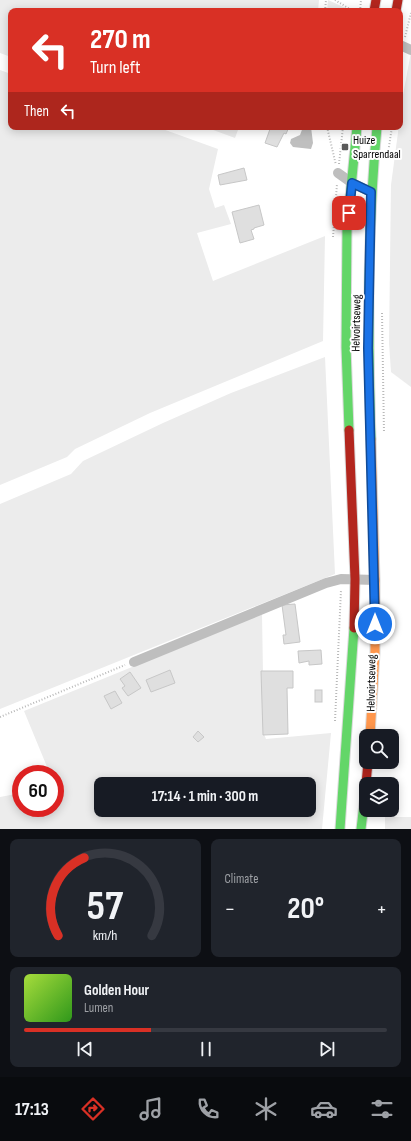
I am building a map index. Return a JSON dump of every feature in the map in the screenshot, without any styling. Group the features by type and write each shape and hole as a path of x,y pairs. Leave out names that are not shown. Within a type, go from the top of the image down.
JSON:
{"main road":[{"name":"Helvoirtseweg","path":"340,829 354,648 355,579 346,347 347,228 357,130"},
{"name":"Helvoirtseweg","path":"370,729 375,653 375,580 368,348 371,192 377,130"},
{"path":"361,829 362,817"}],"street":[{"path":"338,172 352,183 371,192"},
{"path":"134,662 326,583 341,579 375,580"}],"path":[{"path":"335,0 348,8"},
{"path":"328,130 338,172"},
{"path":"333,243 343,130"},
{"path":"388,156 392,130"},
{"path":"382,310 384,436"},
{"path":"334,727 341,579"},
{"path":"0,718 134,662"}],"shaded area":[{"path":"0,0 319,0 318,8 8,8 8,56 0,53"},
{"path":"328,0 346,8 327,8"},
{"path":"411,52 411,387 391,372 389,343 391,185 398,130 403,130 403,95"},
{"path":"0,70 8,73 8,130 165,130 218,149 209,189 215,208 224,205 231,224 197,233 213,281 325,236 323,341 150,413 75,449 67,457 0,485"},
{"path":"213,130 238,130 235,138"},
{"path":"302,130 311,130 313,143 311,149 293,147 290,143 291,139 300,135"},
{"path":"325,357 335,574 0,709 0,504 71,474 83,461 163,423 231,393"},
{"path":"262,614 264,734 266,739 331,733 322,829 0,829 0,797 12,795 12,817 64,817 64,765 46,765 24,711"},
{"path":"385,817 411,817 411,829 385,829"}],"building":[{"path":"270,130 288,130 286,134 284,133 277,147 265,143"},
{"path":"244,168 247,180 220,185 218,175"},
{"path":"259,205 264,225 251,230 254,239 240,243 232,212"},
{"path":"295,604 300,642 284,644 283,635 286,635 282,605"},
{"path":"321,650 322,664 309,665 309,661 299,663 298,651"},
{"path":"170,670 175,683 151,692 146,680"},
{"path":"261,671 293,671 293,688 287,688 288,734 263,735"},
{"path":"130,672 141,688 128,696 122,688 125,686 120,679"},
{"path":"315,690 322,690 322,702 315,702"},
{"path":"115,691 122,703 111,709 104,696"},
{"path":"198,731 204,737 198,742 193,737"}],"traffic: fast":[{"path":"349,430 346,347 347,228 357,130"},
{"path":"371,439 369,283 371,205 377,130"},
{"path":"340,829 354,628"},
{"path":"361,829 362,817"}],"traffic: slow":[{"path":"370,729 375,653 375,580 371,439"}],"traffic: jam":[{"path":"375,8 376,0"},
{"path":"397,8 398,0"},
{"path":"349,430 355,579 354,628"},
{"path":"367,769 367,777"}],"place":[{"name":"Huize Sparrendaal","path":"345,147"}],"route":[{"path":"349,213 352,183 371,192 368,348 375,624"}]}
